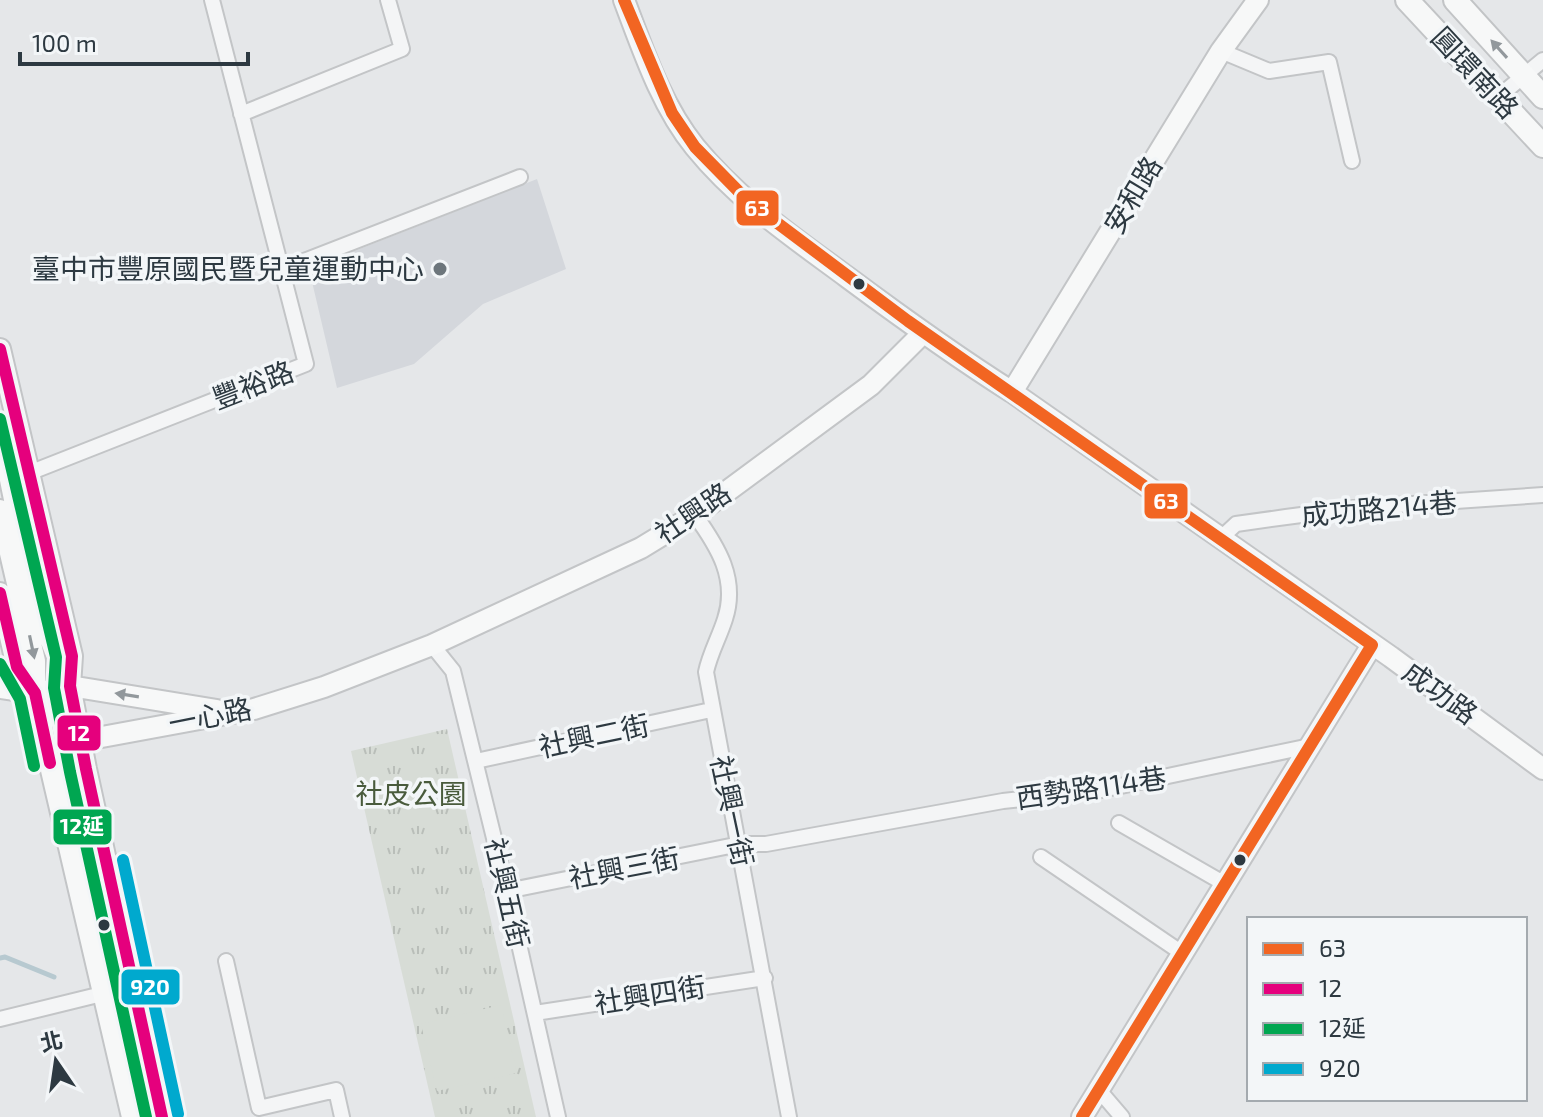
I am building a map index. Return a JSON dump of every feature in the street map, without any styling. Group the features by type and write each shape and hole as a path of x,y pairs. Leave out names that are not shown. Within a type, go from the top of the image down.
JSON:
{"main road":[{"name":"圓環南路","path":"1407,0 1543,146"},
{"name":"圓環南路","path":"1455,0 1543,97"}],"street":[{"name":"豐裕路","path":"29,473 306,364 212,0"},
{"path":"241,114 402,49 388,0"},
{"name":"成功路","path":"624,0 649,67 694,146 741,197 923,333 1221,538 1543,769"},
{"name":"安和路","path":"1012,392 1221,51 1258,0"},
{"path":"1221,51 1269,71 1329,62 1352,161"},
{"path":"1497,98 1543,60"},
{"path":"281,270 520,177"},
{"name":"社興路","path":"432,645 641,548 695,515 871,385 923,333"},
{"path":"0,349 72,656 70,686 80,741 162,1117"},
{"path":"0,433 31,601 35,693 132,1117"},
{"name":"成功路214巷","path":"1221,538 1236,524 1286,517 1354,508 1543,495"},
{"path":"0,510 31,601 70,686"},
{"name":"社興一街","path":"695,515 714,542 729,575 725,618 712,645 706,672 789,1117"},
{"path":"0,593 17,667 35,693 80,741"},
{"name":"社興五街","path":"432,645 453,671 558,1117"},
{"name":"一心路","path":"80,741 232,712 324,687 432,645"},
{"path":"1082,1117 1372,645"},
{"path":"0,688 35,693 70,686 232,712"},
{"name":"社興二街","path":"476,761 711,710"},
{"name":"西勢路114巷","path":"740,844 766,844 1003,801 1097,791 1310,746"},
{"path":"1119,823 1225,884"},
{"name":"社興三街","path":"507,891 740,844"},
{"path":"1041,857 1182,953"},
{"path":"226,961 259,1108 336,1090 342,1117"},
{"name":"社興四街","path":"535,1013 765,978"},
{"path":"0,1019 106,993"},
{"path":"1098,1089 1122,1117"}],"shaded area":[{"name":"臺中市豐原國民暨兒童運動中心","path":"537,179 566,269 483,304 414,364 337,388 309,269"}],"green space":[{"name":"社皮公園","path":"447,729 536,1117 435,1117 351,751"},
{"path":"501,1005 517,1073 437,1091 421,1024"}],"waterway":[{"path":"0,958 5,957 54,977"}],"transit line":[{"name":"63","path":"624,0 672,113 695,147 748,201 908,321 1372,645"},
{"name":"12","path":"0,349 72,656 70,686 86,769 162,1117"},
{"name":"12延","path":"0,419 56,657 54,688 70,772 146,1117"},
{"name":"12","path":"0,593 17,667 35,693 50,763"},
{"name":"63","path":"1082,1117 1372,645"},
{"name":"12延","path":"0,664 20,699 34,766"},
{"name":"920","path":"123,860 178,1114"}],"place":[{"name":"臺中市豐原國民暨兒童運動中心","path":"440,269"}]}
